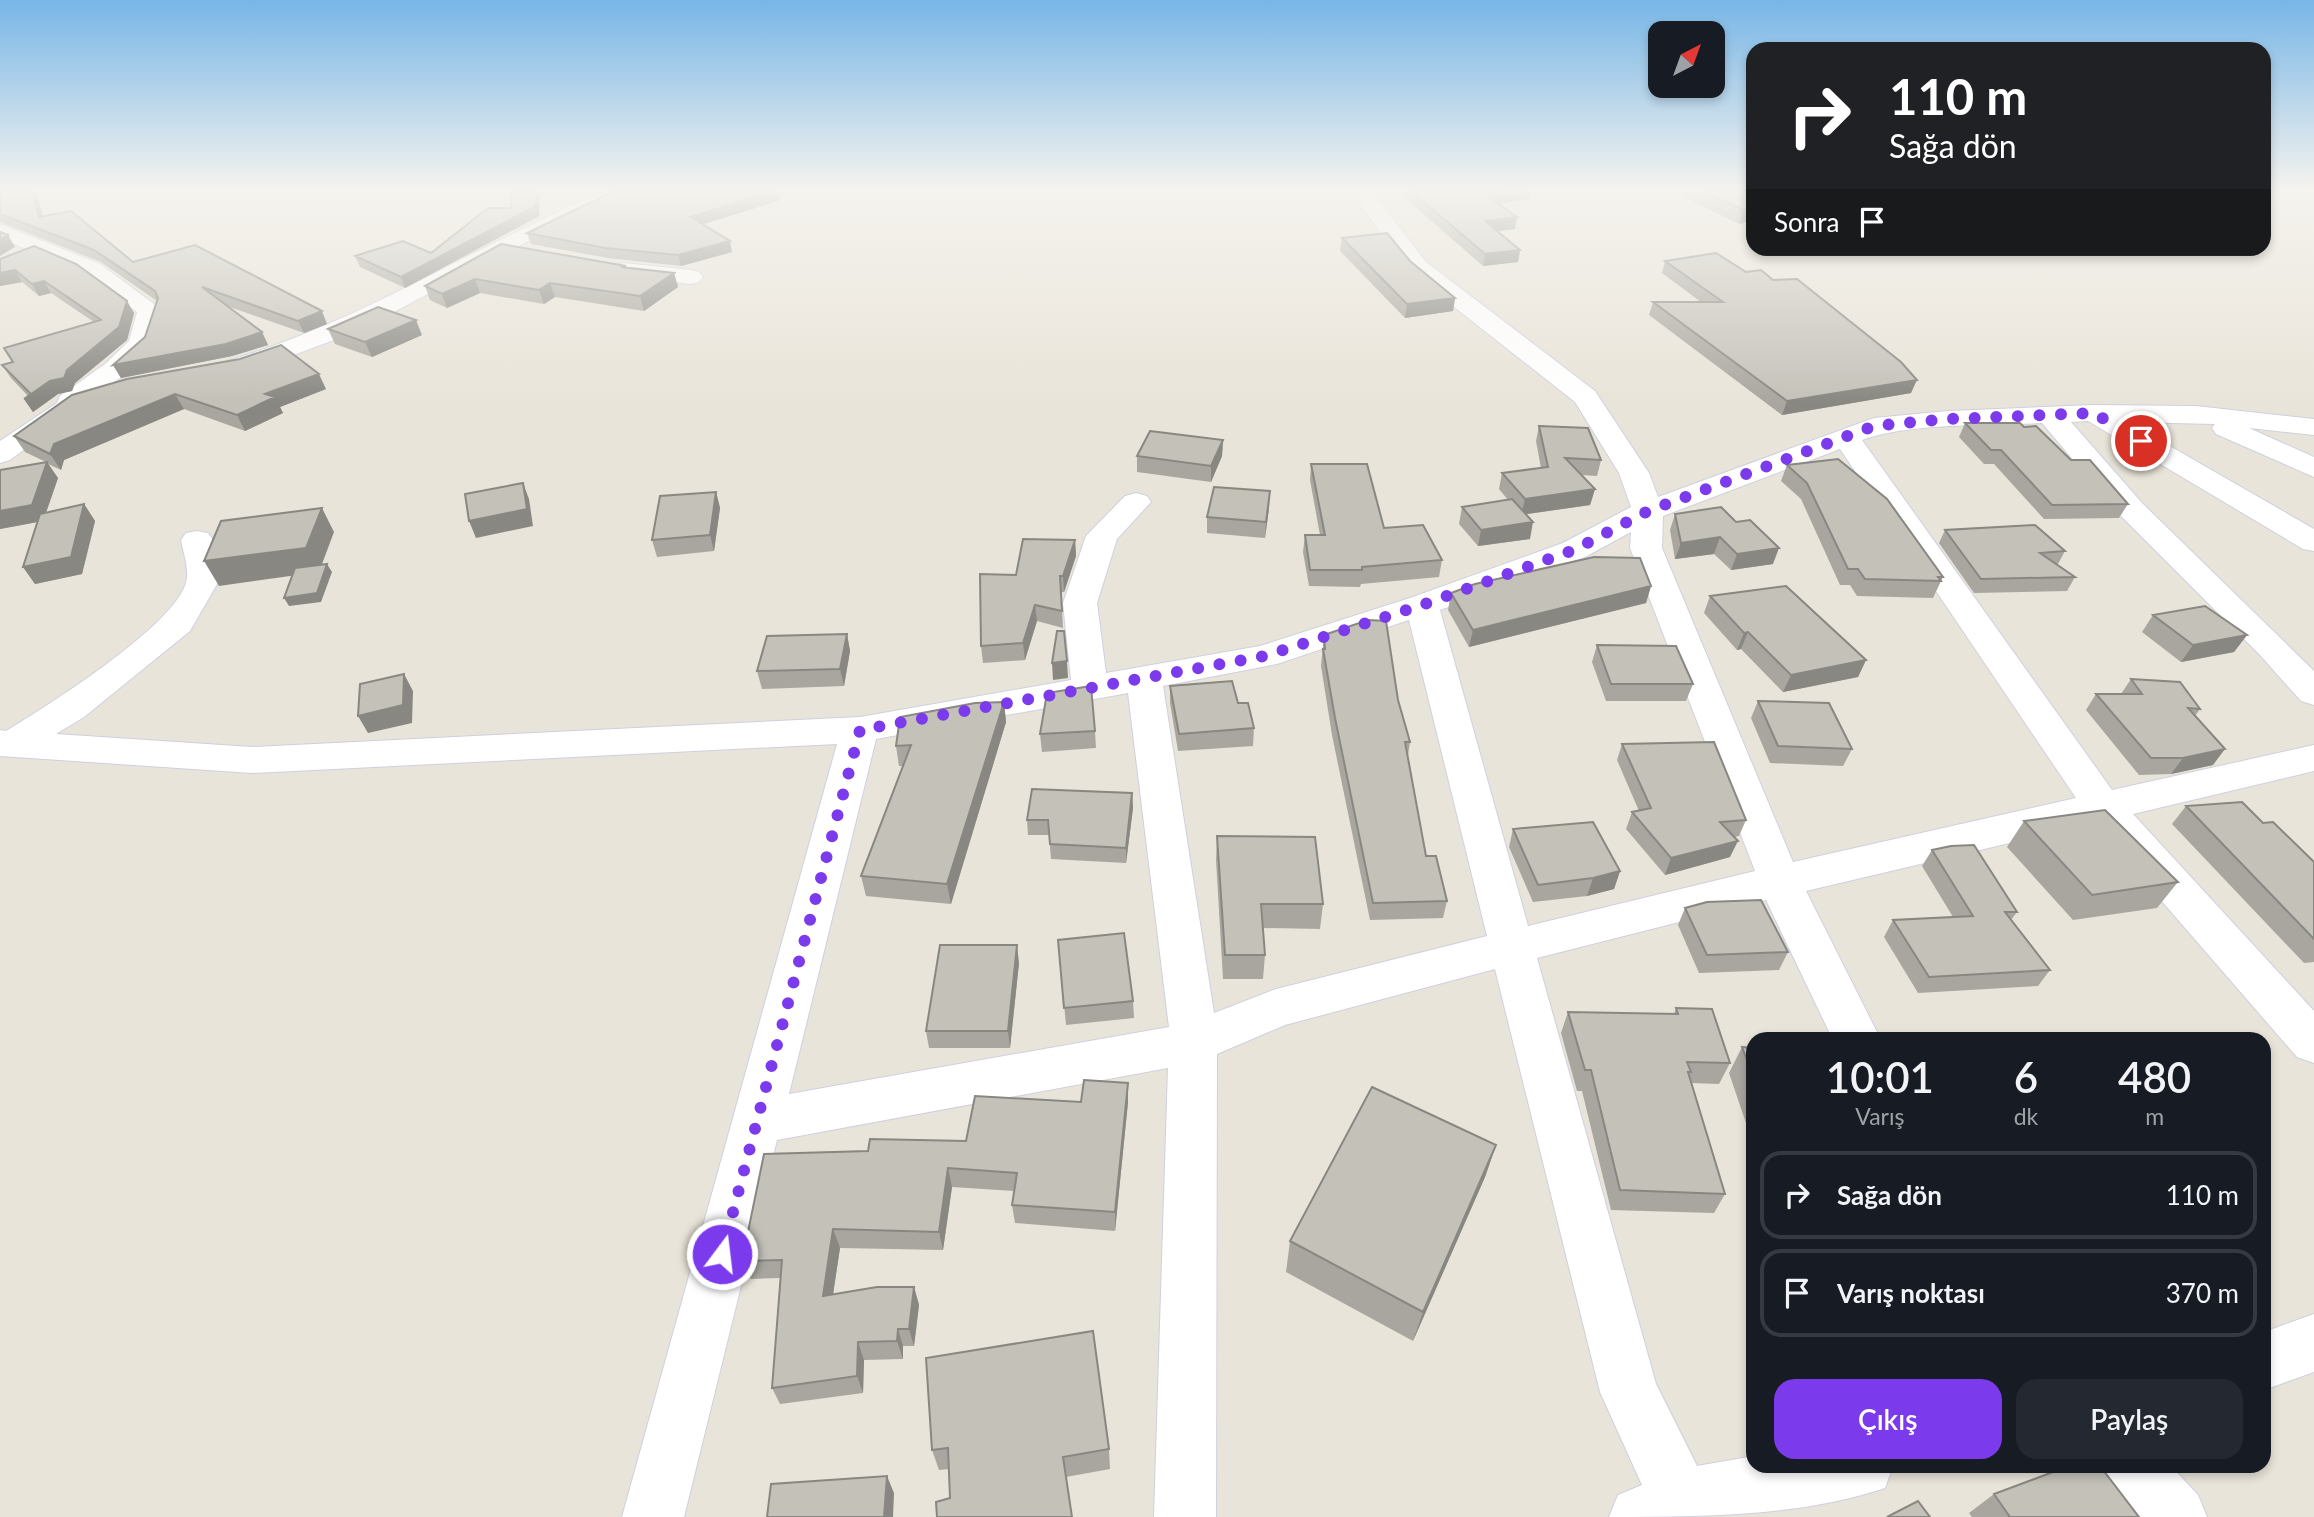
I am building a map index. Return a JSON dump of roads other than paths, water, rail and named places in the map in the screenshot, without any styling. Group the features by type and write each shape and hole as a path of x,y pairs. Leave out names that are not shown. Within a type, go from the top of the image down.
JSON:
{"street":[{"path":"0,454 114,370 141,344 150,310 92,269 76,262"},
{"path":"212,371 238,366 321,338 425,291 479,262"},
{"path":"1414,262 1585,397 1634,473 1648,511 1646,548 1780,881 1853,1032"},
{"path":"596,265 691,277"},
{"path":"70,402 132,385"},
{"path":"2094,413 2314,542"},
{"path":"8,742 251,761 860,730 1265,656 1422,605 1574,550 1648,511 1874,426 2094,413 2196,414 2314,427"},
{"path":"2196,414 2314,468"},
{"path":"2050,415 2131,509 2272,647 2314,693"},
{"path":"1846,437 2103,807 2314,1043"},
{"path":"1090,687 1080,603 1102,536 1136,502"},
{"path":"8,742 71,708 177,624 204,579 197,540"},
{"path":"1422,605 1629,1392 1670,1511 1833,1473"},
{"path":"1144,678 1192,1043 1185,1517"},
{"path":"653,1517 860,730"},
{"path":"757,1122 1192,1043 1276,1007 1512,947 1780,881 2314,758"},
{"path":"2271,1358 2314,1343"},
{"path":"2135,1473 2176,1517"}]}
